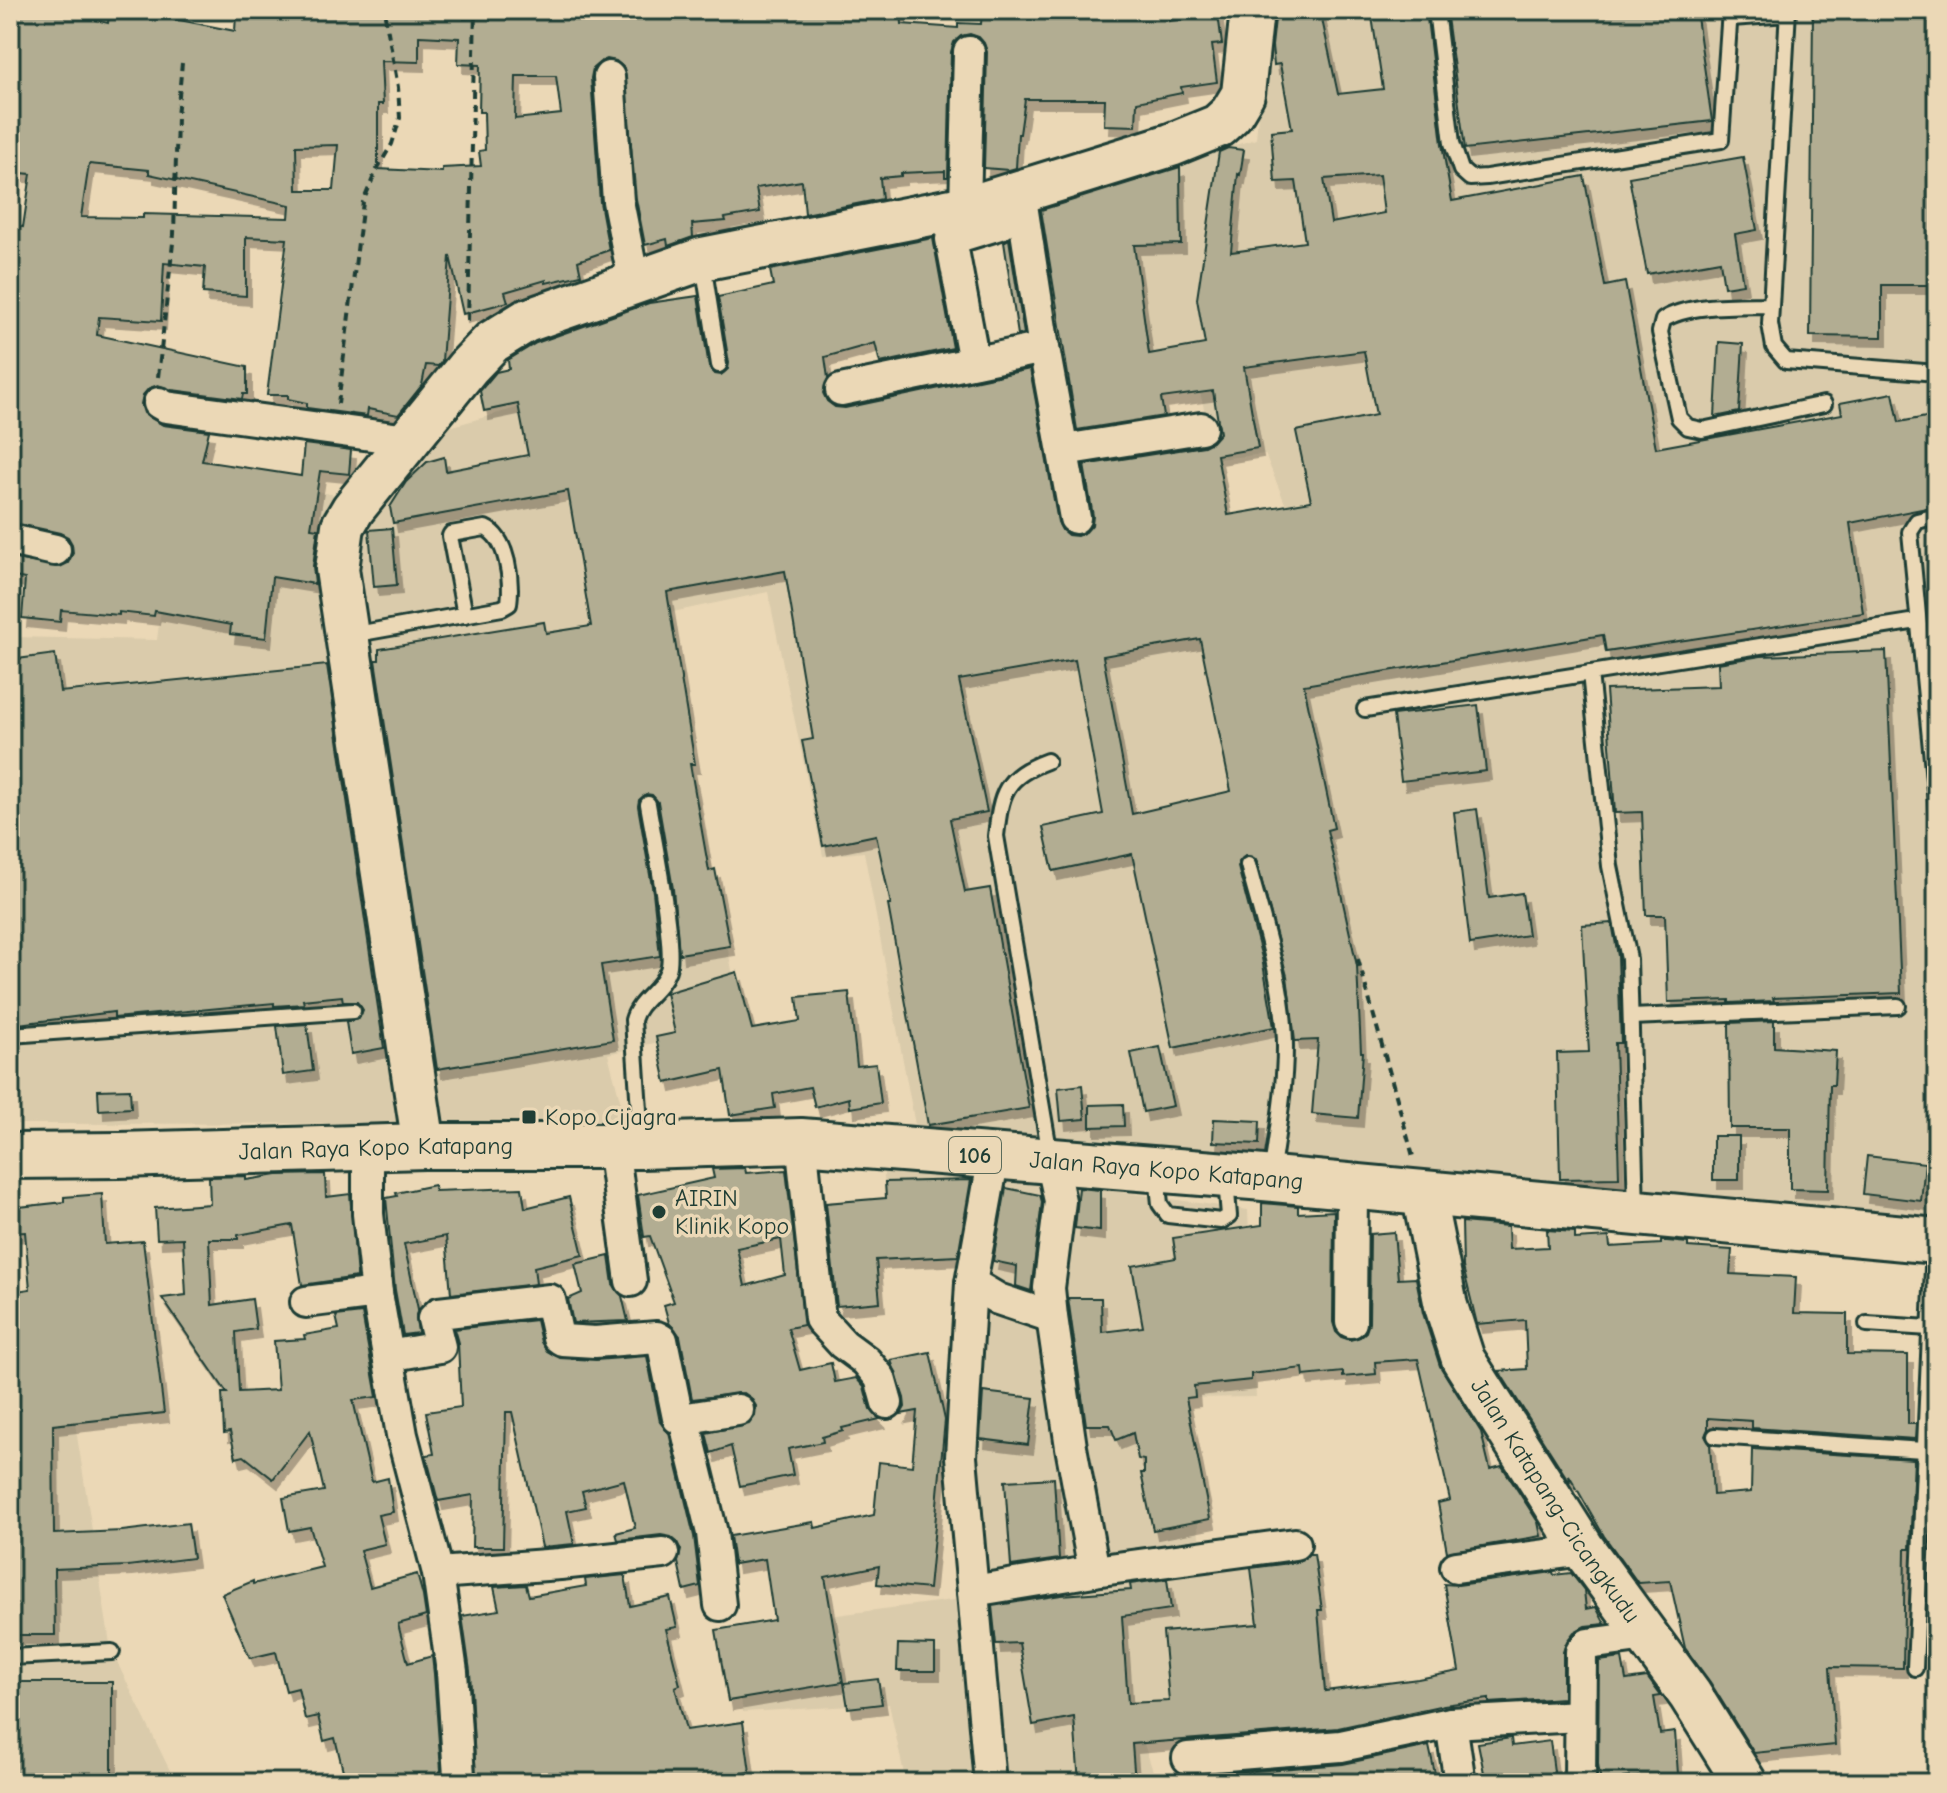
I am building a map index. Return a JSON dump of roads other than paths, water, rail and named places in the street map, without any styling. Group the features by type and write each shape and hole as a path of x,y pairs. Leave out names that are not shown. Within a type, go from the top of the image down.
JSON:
{"main road":[{"name":"Jalan Raya Kopo Katapang","path":"10,1156 801,1141 1270,1179 1936,1240"}],"street":[{"path":"424,1146 337,569 343,526 353,509 468,367 492,342 526,321 702,259 995,208 1201,134 1227,120 1243,94 1252,10"},
{"path":"969,52 995,208 1044,348 1075,518"},
{"path":"609,77 618,201 634,282"},
{"path":"974,362 951,239 995,208"},
{"path":"841,390 1044,348"},
{"path":"159,403 166,407 408,440"},
{"path":"1064,450 1201,428"},
{"path":"10,540 55,550"},
{"path":"801,1141 820,1319 880,1378 887,1403"},
{"path":"627,1146 631,1281"},
{"path":"368,1147 368,1214 377,1293 402,1435 438,1573 452,1672 459,1776 453,1783"},
{"path":"990,1783 961,1457 971,1283 994,1156"},
{"path":"1051,1160 1060,1201 1049,1288 1052,1317 1071,1447 1094,1571"},
{"path":"1351,1322 1352,1188"},
{"name":"Jalan Katapang-Cicangkudu","path":"1423,1193 1446,1306 1463,1359 1584,1550 1690,1695 1745,1783"},
{"path":"971,1283 998,1299 1052,1317"},
{"path":"306,1302 377,1293"},
{"path":"388,1356 440,1347 433,1319 439,1313 550,1300 558,1337 562,1340 595,1342 657,1337 662,1340 678,1418 738,1410"},
{"path":"684,1419 712,1533 720,1605"},
{"path":"973,1591 1295,1544"},
{"path":"1456,1567 1584,1550"},
{"path":"438,1573 663,1553"},
{"path":"1580,1783 1583,1647 1647,1636"},
{"path":"1188,1758 1341,1746 1451,1723 1580,1716"},
{"path":"1451,1723 1460,1783"}],"lane":[{"path":"1436,10 1452,143 1461,170 1470,178 1721,140 1731,14 1788,12 1770,324 1774,347 1786,361 1937,373"},
{"path":"702,259 719,365"},
{"path":"1771,305 1728,306 1674,313 1663,320 1660,332 1679,418 1688,427 1702,430 1824,404"},
{"path":"1937,516 1917,521 1910,532 1937,811"},
{"path":"347,636 465,615 502,608 510,600 509,574 500,544 493,533 485,528 450,536 465,615"},
{"path":"1365,709 1917,621"},
{"path":"1590,673 1610,866 1629,959 1637,1212"},
{"path":"1047,761 1013,778 1000,799 996,836 1051,1160"},
{"path":"627,1146 633,1020 636,1009 659,987 671,959 648,804"},
{"path":"1248,865 1274,963 1285,1043 1284,1087 1270,1179"},
{"path":"1631,1017 1898,1006"},
{"path":"10,1035 353,1011"},
{"path":"1915,1668 1930,1287 1936,1240"},
{"path":"1867,1324 1930,1328"},
{"path":"1715,1436 1923,1450"},
{"path":"10,1657 112,1652"}],"place":[{"name":"Kopo Cijagra","path":"529,1117"},
{"name":"AIRIN Klinik Kopo","path":"659,1212"}]}
